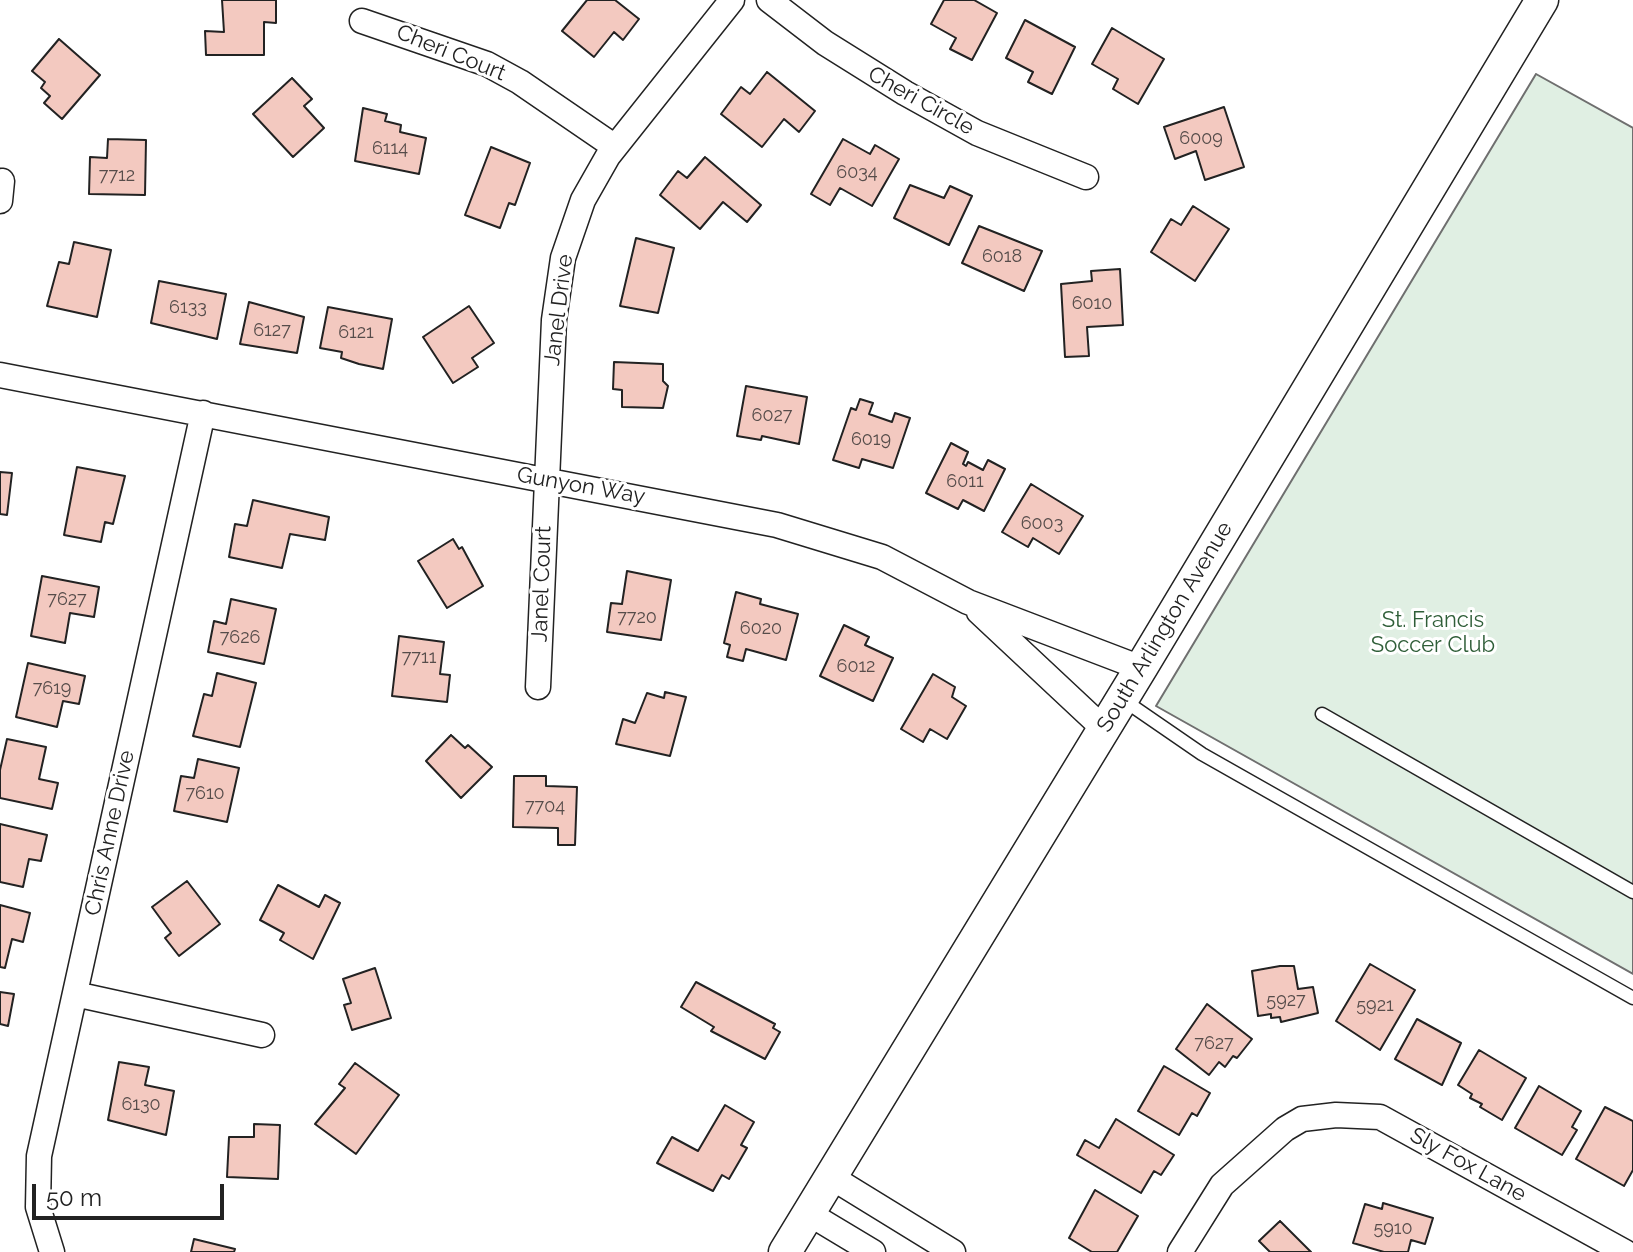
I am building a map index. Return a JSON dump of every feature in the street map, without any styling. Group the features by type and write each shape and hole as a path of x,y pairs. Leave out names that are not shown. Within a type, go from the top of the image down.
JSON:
{"street":[{"name":"Janel Drive","path":"546,480 554,320 563,258 583,200 615,147 732,0"},
{"name":"Cheri Circle","path":"769,0 825,43 905,93 977,133 1086,177"},
{"name":"South Arlington Avenue","path":"785,1252 1141,668 1542,0"},
{"name":"Cheri Court","path":"362,21 487,64 520,82 615,147"},
{"name":"Gunyon Way","path":"0,375 734,514 836,541 882,557 968,602 1141,668"},
{"name":"Chris Anne Drive","path":"52,1252 38,1207 39,1156 203,413"},
{"name":"Janel Court","path":"538,687 546,480"},
{"path":"968,602 1104,729"},
{"path":"75,994 262,1035"},
{"name":"Sly Fox Lane","path":"1180,1252 1222,1185 1285,1129 1302,1119 1336,1115 1380,1117 1625,1252"},
{"path":"831,1177 953,1252"},
{"path":"808,1213 873,1252"}],"lane":[{"path":"1122,699 1202,754 1633,998"},
{"path":"1322,714 1633,892"}],"green space":[{"name":"St. Francis Soccer Club","path":"1536,74 1633,128 1633,974 1156,706"}],"building":[{"path":"222,0 276,0 276,23 264,22 264,55 206,55 205,31 224,32"},
{"path":"587,0 615,0 639,19 623,40 614,32 594,57 562,31"},
{"path":"944,0 974,0 997,13 972,60 950,49 956,38 931,24"},
{"path":"1025,20 1075,47 1052,94 1028,82 1033,72 1006,58"},
{"path":"1112,28 1164,59 1138,104 1113,89 1118,79 1092,64"},
{"path":"59,39 100,75 62,119 44,103 50,96 41,88 45,82 32,71"},
{"path":"767,72 815,111 799,132 784,119 762,147 721,114 741,87 750,94"},
{"path":"292,78 312,99 304,106 324,128 293,157 253,114"},
{"path":"1224,107 1244,167 1205,180 1196,151 1175,159 1164,127"},
{"path":"363,108 387,114 385,121 401,125 400,132 426,138 419,174 355,161"},
{"path":"108,139 146,140 145,195 89,194 90,157 107,158"},
{"path":"843,139 870,154 875,145 899,159 872,206 840,188 830,205 811,194"},
{"path":"491,147 530,163 515,205 509,203 500,228 465,215"},
{"path":"705,157 761,205 747,222 723,202 700,229 660,195 678,171 687,178"},
{"path":"910,185 944,198 950,186 972,196 949,245 894,218"},
{"path":"1193,206 1229,229 1195,281 1151,252 1171,219 1181,225"},
{"path":"979,226 1042,251 1024,291 962,263"},
{"path":"636,238 674,248 658,313 620,306"},
{"path":"74,242 111,250 97,317 47,306 59,262 69,264"},
{"path":"1120,269 1123,325 1087,327 1089,356 1065,357 1061,284 1092,281 1091,271"},
{"path":"159,281 226,294 217,339 151,323"},
{"path":"249,302 304,317 297,353 240,344"},
{"path":"469,306 494,343 472,358 478,367 453,383 423,337"},
{"path":"328,307 392,319 383,369 341,358 342,352 320,348"},
{"path":"614,362 663,364 663,381 668,386 663,408 622,407 622,390 613,389"},
{"path":"746,386 807,397 799,444 762,436 761,440 737,436"},
{"path":"860,399 873,403 869,414 892,422 895,413 910,418 893,468 862,459 859,468 833,460 851,408 856,410"},
{"path":"951,443 968,452 963,464 966,466 968,462 983,470 988,460 1005,469 984,511 963,500 958,509 926,493"},
{"path":"77,467 125,476 113,524 105,522 101,542 64,535"},
{"path":"0,472 12,473 7,515 0,514"},
{"path":"1031,484 1083,516 1059,554 1033,538 1028,547 1002,532"},
{"path":"253,500 329,517 325,540 290,534 282,568 229,557 235,524 247,526"},
{"path":"453,539 459,549 462,547 483,586 447,608 418,561"},
{"path":"627,571 671,580 661,640 607,632 611,603 622,604"},
{"path":"42,576 99,587 94,617 70,613 65,643 31,636"},
{"path":"736,592 761,599 760,604 798,614 786,660 746,649 743,661 727,657 730,645 724,643"},
{"path":"231,599 276,609 264,664 208,652 214,621 226,624"},
{"path":"844,625 869,637 865,645 893,658 873,701 820,676"},
{"path":"399,636 444,642 440,674 450,675 447,702 392,696"},
{"path":"28,663 85,676 79,704 63,701 57,727 16,717"},
{"path":"217,673 256,683 240,747 193,736 204,694 212,696"},
{"path":"933,674 955,687 952,697 966,706 947,739 930,729 923,742 901,729"},
{"path":"665,692 686,697 670,756 616,744 623,719 635,723 647,693 664,698"},
{"path":"451,735 465,748 468,745 492,767 461,798 426,761"},
{"path":"7,739 46,747 39,779 58,783 52,809 0,798 0,770"},
{"path":"198,759 239,768 227,822 174,811 181,776 194,778"},
{"path":"514,776 546,776 546,786 577,787 575,845 558,845 558,828 513,827"},
{"path":"0,824 47,835 41,861 29,859 23,887 0,882"},
{"path":"187,881 220,924 179,956 165,938 171,933 152,907"},
{"path":"278,885 319,907 325,895 340,903 313,959 280,940 284,933 260,920"},
{"path":"0,905 30,913 23,942 12,939 5,968 0,967"},
{"path":"1370,964 1415,990 1380,1050 1336,1021"},
{"path":"1294,966 1298,989 1313,987 1318,1013 1281,1022 1280,1017 1271,1018 1271,1014 1258,1016 1252,971"},
{"path":"375,968 391,1018 352,1030 344,1005 351,1003 343,979"},
{"path":"696,982 775,1024 773,1028 780,1032 765,1059 711,1031 714,1027 681,1007"},
{"path":"0,992 14,994 8,1026 0,1024"},
{"path":"1207,1004 1252,1039 1237,1058 1233,1056 1225,1067 1219,1062 1209,1075 1176,1049"},
{"path":"1417,1019 1461,1043 1442,1085 1395,1059"},
{"path":"1479,1050 1526,1078 1502,1120 1480,1107 1482,1104 1470,1098 1472,1094 1458,1085"},
{"path":"119,1062 149,1067 145,1085 174,1091 166,1135 108,1120"},
{"path":"355,1063 399,1095 356,1154 315,1124 345,1088 339,1084"},
{"path":"1164,1066 1210,1093 1197,1116 1192,1113 1179,1135 1138,1111"},
{"path":"1539,1086 1581,1111 1572,1127 1577,1130 1562,1155 1515,1128"},
{"path":"725,1105 754,1122 741,1145 747,1148 729,1179 722,1175 713,1191 657,1163 672,1137 698,1151"},
{"path":"1605,1107 1633,1121 1633,1170 1624,1186 1576,1159"},
{"path":"1116,1119 1174,1155 1161,1175 1154,1171 1141,1193 1077,1155 1085,1140 1099,1148"},
{"path":"254,1124 280,1125 278,1179 227,1177 229,1137 254,1137"},
{"path":"1095,1190 1138,1216 1117,1252 1092,1252 1069,1238"},
{"path":"1383,1203 1433,1218 1425,1244 1411,1240 1408,1252 1384,1252 1353,1243 1365,1204 1382,1209"},
{"path":"1280,1221 1311,1252 1270,1252 1259,1241"},
{"path":"194,1239 235,1249 234,1252 191,1252"}]}
